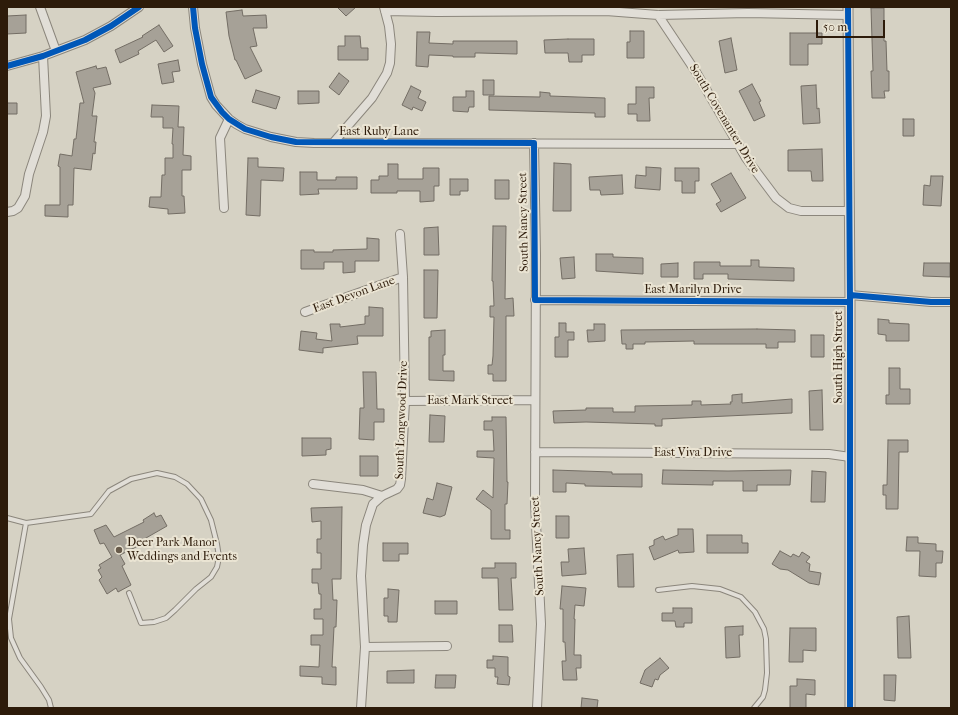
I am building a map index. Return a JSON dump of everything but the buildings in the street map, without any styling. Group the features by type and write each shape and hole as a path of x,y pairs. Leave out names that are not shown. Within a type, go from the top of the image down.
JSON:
{"street":[{"path":"40,7 56,51"},
{"path":"7,66 43,56 85,40 139,7"},
{"name":"East Ruby Lane","path":"193,7 195,28 202,64 211,97 229,119 245,129 271,137 296,142 333,143 738,144"},
{"path":"333,143 372,98 387,73 390,63 391,44 385,9 437,12 613,11 658,15 848,11"},
{"name":"South High Street","path":"848,11 850,708"},
{"name":"South Covenanter Drive","path":"658,15 696,72 746,158 776,198 789,208 801,211 849,212"},
{"path":"7,212 13,211 22,202 25,196 29,174 43,132 46,116 43,56"},
{"path":"224,208 220,138 229,119"},
{"name":"South Nancy Street","path":"534,143 536,528 541,624 537,708"},
{"name":"South Longwood Drive","path":"361,708 365,647 361,576 366,525 372,504 382,496 397,489 401,483 405,401 403,277 400,234"},
{"name":"East Devon Lane","path":"306,312 403,277"},
{"name":"East Marilyn Drive","path":"535,300 850,298 951,302"},
{"name":"East Mark Street","path":"405,401 535,400"},
{"name":"East Viva Drive","path":"535,452 829,454 850,457"},
{"path":"313,484 362,490 382,496"},
{"path":"365,647 448,646"}],"lane":[{"path":"7,518 26,523 91,514 109,491 131,479 157,473 175,477 187,484 201,499 211,520 217,544 217,567 211,577 196,589 166,618 154,622 141,623 129,593"},
{"path":"26,523 9,619 11,638 20,658 49,700 51,708"},
{"path":"658,590 692,586 720,589 741,597 755,612 764,628 766,639 767,673 763,697 754,708"}],"cycle path":[{"path":"7,66 43,56 85,40 111,26 139,7"},
{"path":"193,7 195,28 202,64 211,97 229,119 245,129 271,137 296,142 534,143 535,300 850,302"},
{"path":"848,7 850,708"},
{"path":"850,295 931,302 951,302"}],"place":[{"name":"Deer Park Manor Weddings and Events","path":"119,550"}]}
